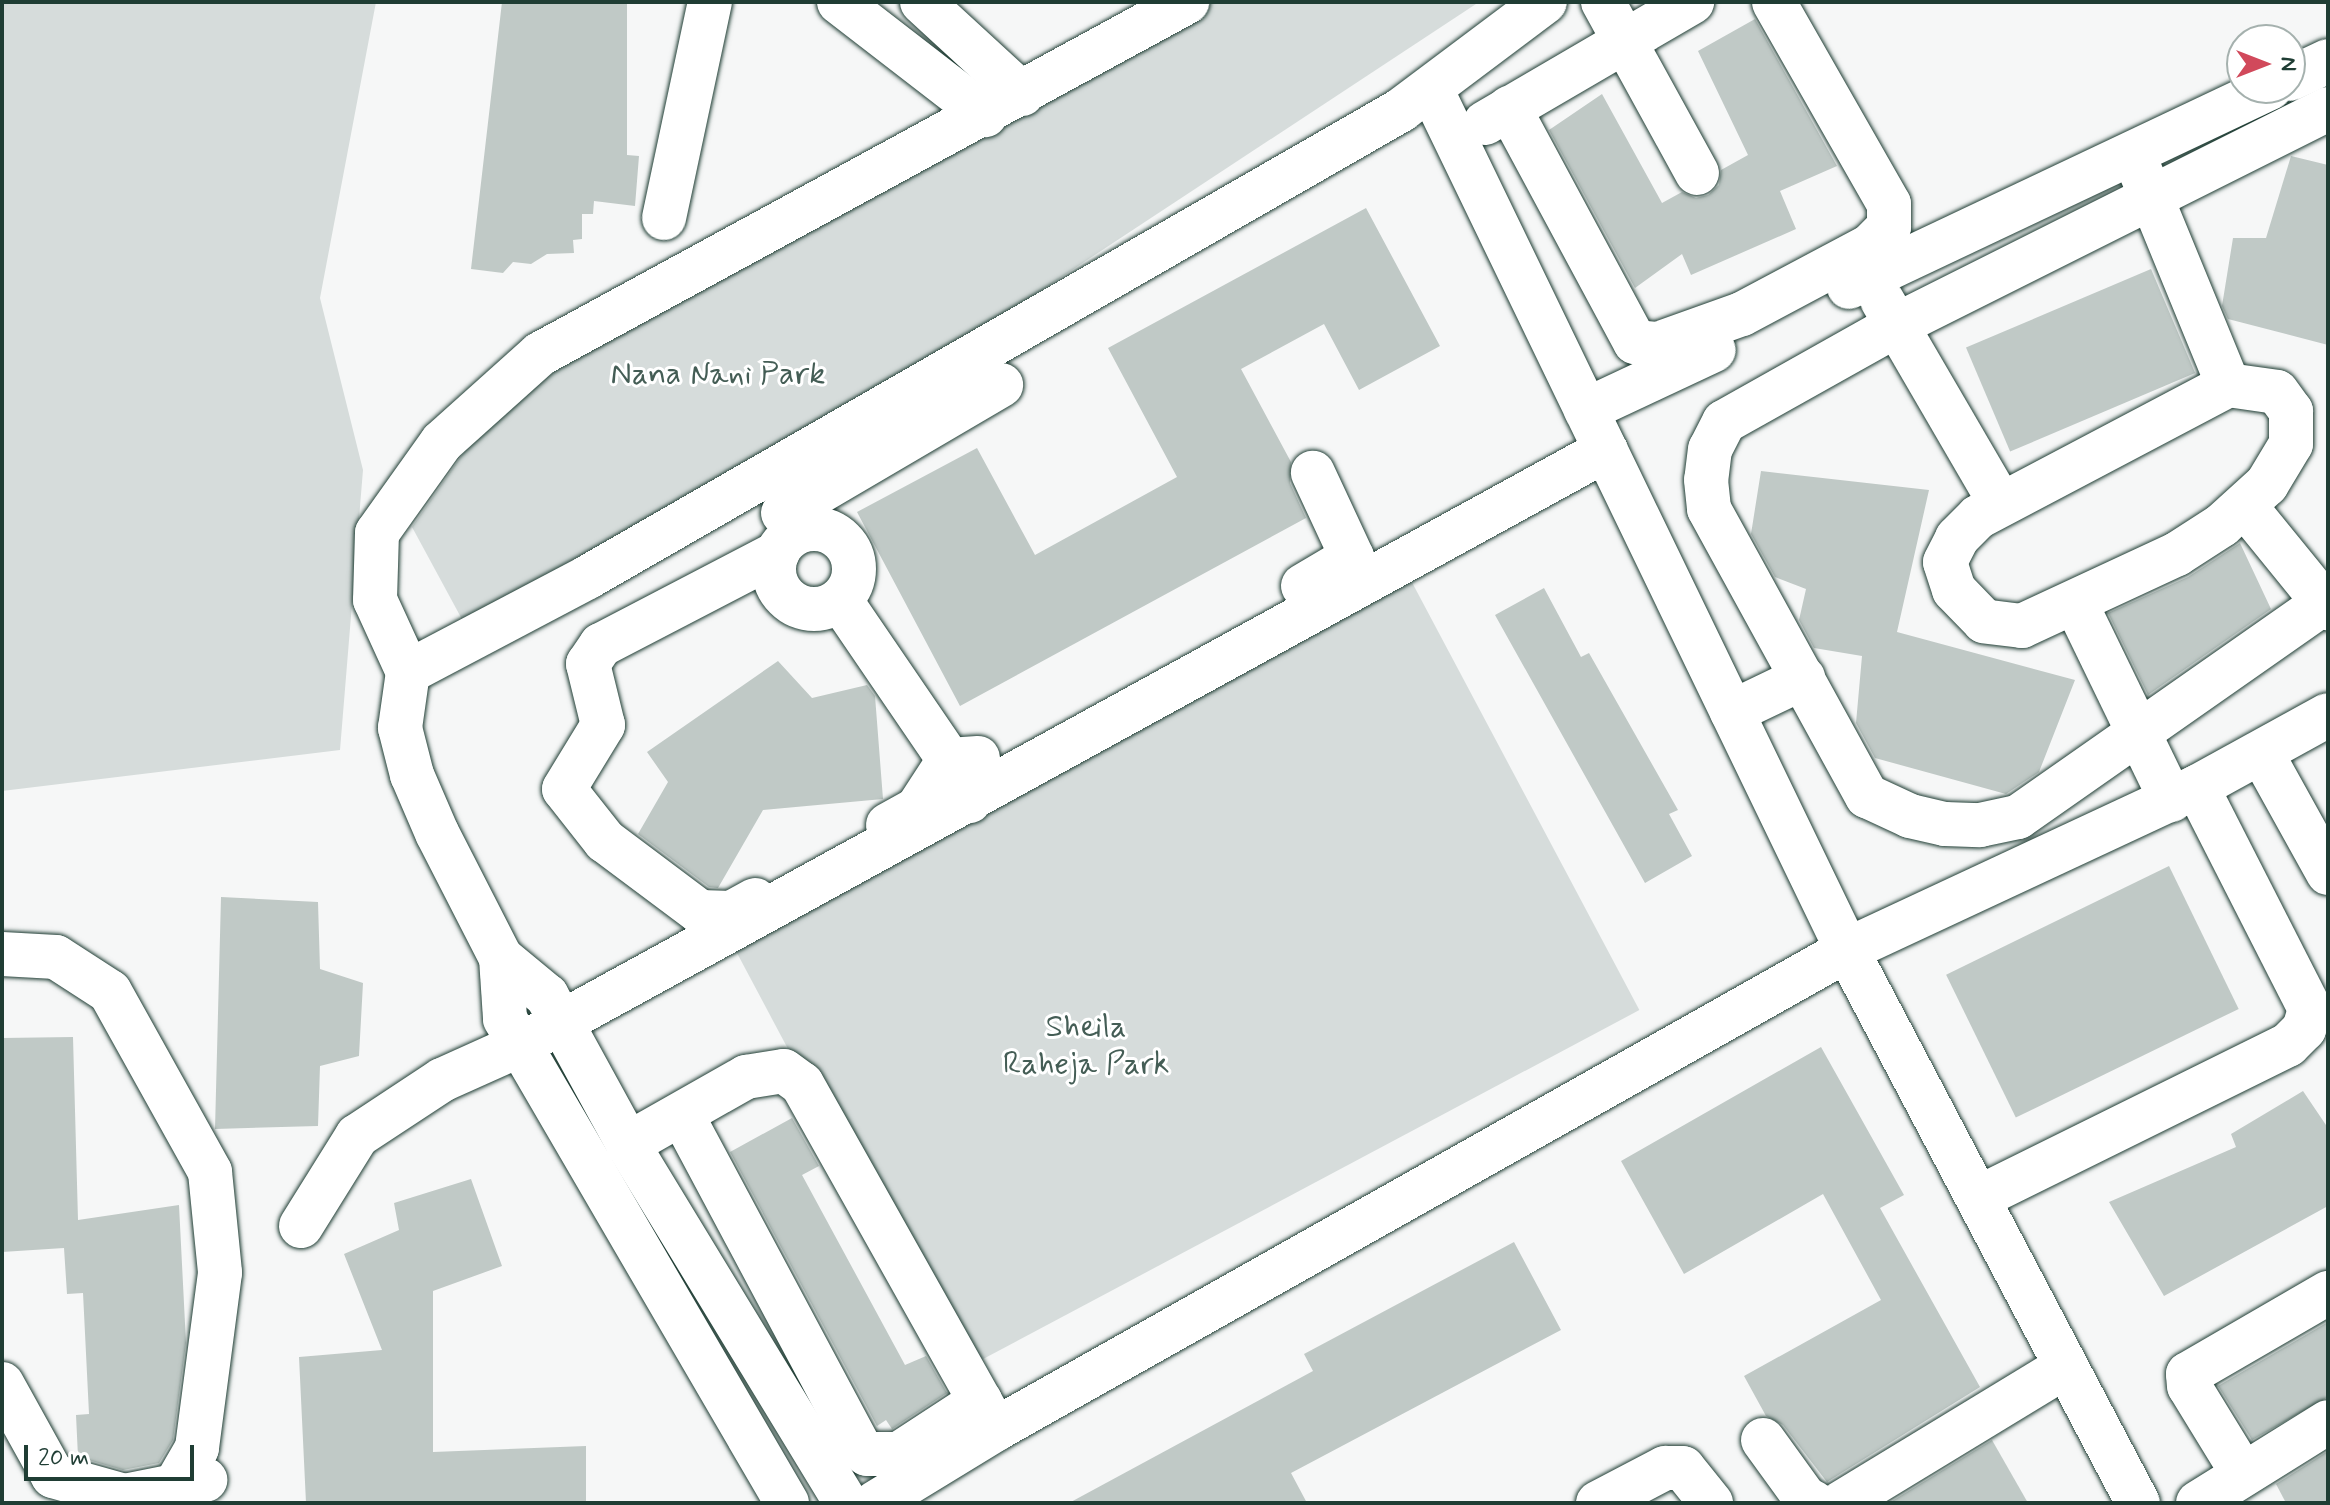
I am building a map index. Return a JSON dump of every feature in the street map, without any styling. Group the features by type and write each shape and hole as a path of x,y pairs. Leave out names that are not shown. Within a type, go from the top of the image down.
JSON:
{"street":[{"path":"664,218 710,2"},
{"path":"839,2 985,115"},
{"path":"922,2 1022,94"},
{"path":"787,1503 505,1019 501,958 412,775 400,728 408,672 375,600 377,533 442,442 540,354 985,115 1187,2"},
{"path":"408,672 588,577 1432,91 1545,2"},
{"path":"1603,2 1697,173"},
{"path":"1456,140 1692,2"},
{"path":"1509,108 1635,342 1658,344 1742,314 1870,246 1889,227 1889,204 1774,2"},
{"path":"2306,71 2328,61"},
{"path":"1432,91 1847,950 2138,1503"},
{"path":"1586,410 2236,104"},
{"path":"2245,506 2327,604 2140,736 2018,817 1980,825 1945,824 1910,816 1867,796 1709,509 1710,449 1724,422 1895,326 2151,195 2328,109"},
{"path":"2133,153 2228,385"},
{"path":"1870,277 1895,326 2000,503"},
{"path":"949,760 917,809 732,913 700,912 605,841 564,789 603,725 588,664 601,645 785,533 1001,385"},
{"path":"2228,385 2277,392 2291,411 2291,444 2267,484 2245,506 2177,554 2076,604 2022,626 2000,626 1984,621 1954,590 1945,562 1957,538 2000,503 2228,385"},
{"path":"301,1226 357,1136 442,1080 520,1045 969,801 1093,720 1357,570 1606,450"},
{"path":"1313,473 1357,570"},
{"path":"759,478 785,533 776,579 791,600 815,609 840,600 853,578 854,565 844,541 821,529 785,533"},
{"path":"840,600 949,760 969,801"},
{"path":"1978,1198 2288,1045 2304,1029 2310,1009 2184,794 2140,736 2076,604"},
{"path":"1732,712 1803,678"},
{"path":"682,1115 860,1448 867,1454 899,1454 988,1415 1847,950 2184,794 2262,754 2328,715"},
{"path":"949,760 991,757 1093,720"},
{"path":"2262,754 2328,873"},
{"path":"2,954 56,957 110,992 210,1172 220,1273 197,1448 196,1488"},
{"path":"501,958 547,996 628,1144 846,1503"},
{"path":"628,1144 746,1077 784,1071 802,1084 988,1415"},
{"path":"2243,1474 2189,1386 2188,1374 2328,1293"},
{"path":"196,1488 229,1341"},
{"path":"1841,1503 2066,1366"},
{"path":"2,1384 53,1476 124,1496 196,1488"},
{"path":"875,1503 988,1415"},
{"path":"2198,1503 2328,1422"},
{"path":"1763,1440 1805,1498 1814,1503"},
{"path":"1598,1503 1665,1468 1683,1468 1711,1503"}],"green space":[{"path":"2,2 376,2 320,298 363,470 340,750 2,791"},
{"name":"Nana Nani Park","path":"1213,2 1479,2 1028,299 574,564 464,623 412,527 469,445 535,383 876,186"},
{"name":"Sheila Raheja Park","path":"1407,573 1639,1010 960,1372 727,934"}],"building":[{"path":"502,2 627,2 627,155 639,156 635,206 594,201 593,214 582,214 582,239 573,240 574,253 547,254 531,264 513,262 503,273 471,269"},
{"path":"1755,19 1837,166 1780,191 1796,229 1691,275 1682,254 1635,288 1549,130 1602,94 1662,203 1682,192 1696,198 1708,195 1719,185 1721,170 1748,155 1698,51"},
{"path":"2291,156 2328,165 2328,345 2228,319 2222,306 2233,238 2266,238"},
{"path":"1366,208 1440,346 1359,390 1324,324 1241,369 1291,462 1290,483 1306,518 960,706 857,512 977,448 1035,555 1177,477 1108,348"},
{"path":"2151,269 2195,373 2010,452 1966,348"},
{"path":"1761,471 1929,490 1897,632 2075,680 2039,772 2006,794 1875,758 1856,723 1862,656 1814,648 1799,620 1806,589 1775,577 1751,534"},
{"path":"2240,543 2271,609 2148,695 2108,613 2188,577"},
{"path":"1544,588 1581,657 1589,653 1678,810 1669,814 1692,856 1645,883 1495,615"},
{"path":"778,661 812,698 867,685 875,696 883,799 763,810 718,888 709,887 638,834 668,782 647,752"},
{"path":"2169,866 2239,1009 2016,1118 1946,975"},
{"path":"221,897 318,902 320,969 363,983 359,1056 320,1066 318,1126 215,1129"},
{"path":"73,1037 78,1220 179,1205 186,1343 173,1440 159,1463 123,1470 78,1457 76,1415 89,1414 83,1293 67,1294 64,1248 2,1252 2,1038"},
{"path":"1821,1047 1904,1195 1880,1208 1980,1387 1827,1482 1783,1425 1766,1416 1744,1376 1881,1300 1823,1194 1684,1274 1621,1161"},
{"path":"2303,1091 2328,1128 2328,1206 2164,1296 2109,1202 2236,1147 2231,1134"},
{"path":"792,1118 819,1166 802,1175 905,1365 926,1356 947,1393 892,1429 886,1420 877,1426 730,1152"},
{"path":"471,1179 502,1266 433,1291 433,1452 586,1446 586,1503 306,1503 299,1357 382,1350 344,1254 399,1230 394,1203"},
{"path":"1514,1242 1561,1330 1291,1473 1307,1503 1069,1503 1313,1371 1304,1354"},
{"path":"2328,1322 2328,1397 2252,1440 2218,1386"},
{"path":"1992,1440 2028,1503 1889,1503"},
{"path":"2328,1451 2328,1503 2286,1503 2276,1484"}]}
